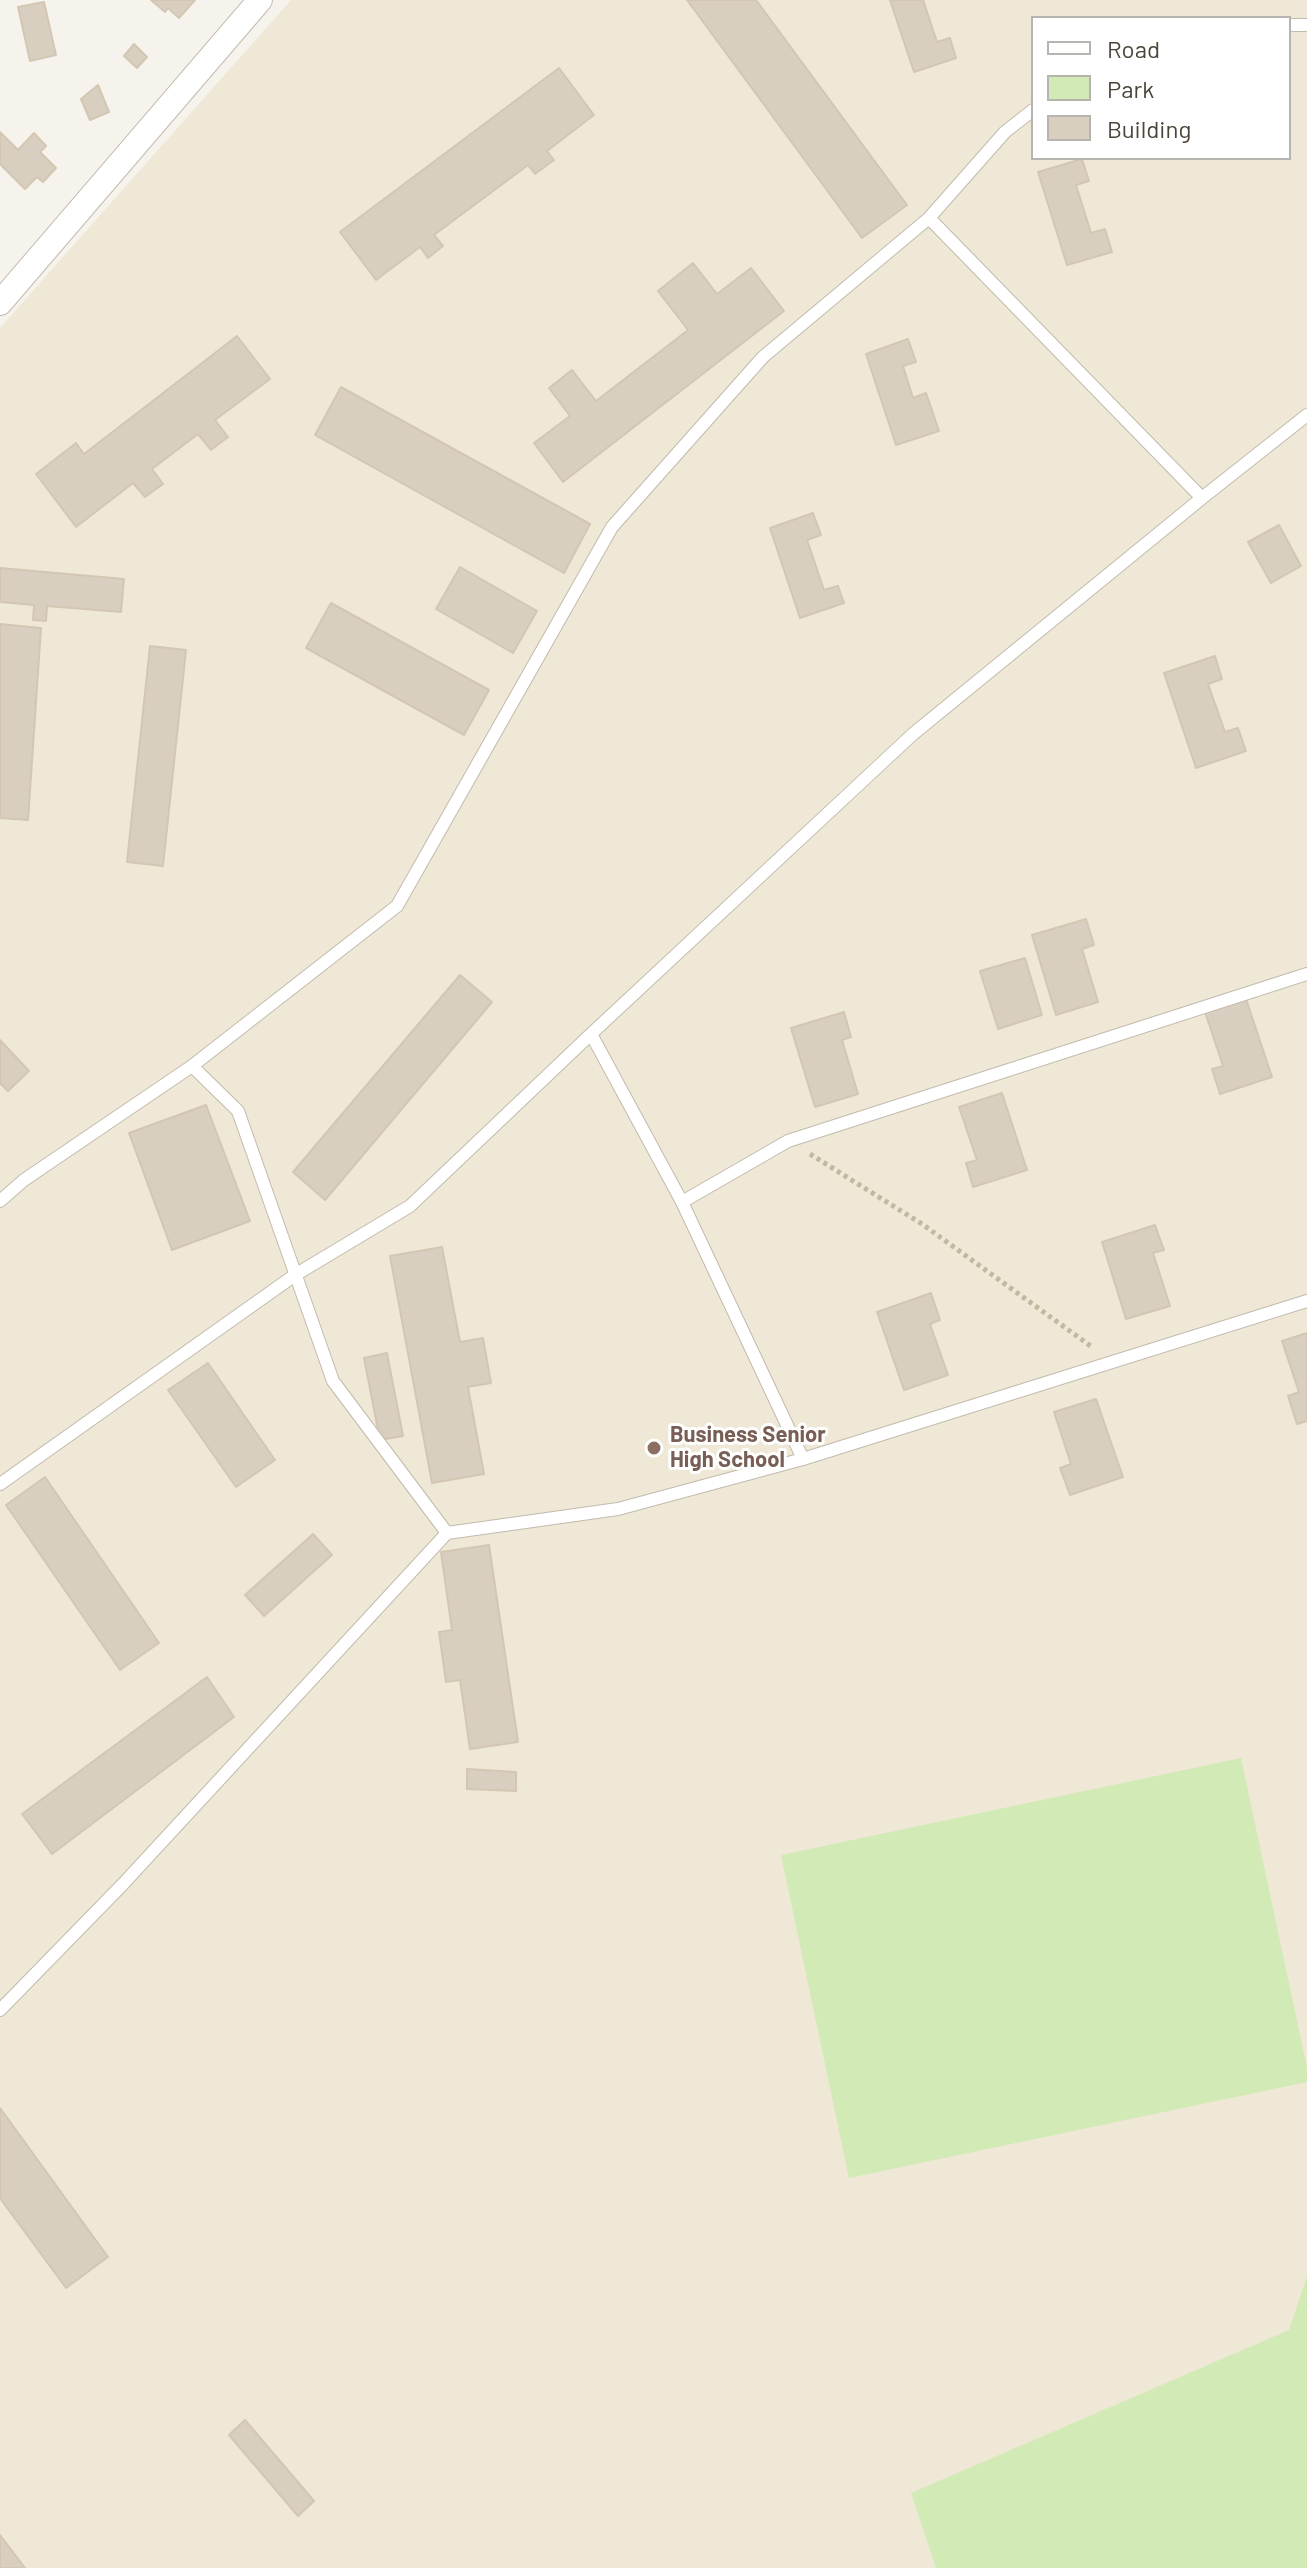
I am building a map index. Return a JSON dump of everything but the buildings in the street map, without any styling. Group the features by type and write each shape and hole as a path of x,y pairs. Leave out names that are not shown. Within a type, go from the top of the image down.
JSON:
{"street":[{"path":"0,303 260,0"}],"lane":[{"path":"0,1201 24,1180 192,1066 397,906 612,527 763,357 929,218 1005,132 1031,112"},
{"path":"929,218 1202,498"},
{"path":"0,1484 295,1275 410,1206 913,734 1307,415"},
{"path":"682,1202 788,1141 1307,974"},
{"path":"591,1034 682,1202 803,1459"},
{"path":"192,1066 238,1111 333,1381 447,1533"},
{"path":"0,2010 123,1884 447,1533 618,1509 803,1459 1307,1301"}],"path":[{"path":"788,1141 922,1224 1112,1362"}],"shaded area":[{"name":"Business Senior High School","path":"291,0 1307,0 1307,2568 0,2568 0,328"}],"green space":[{"path":"1241,1758 1307,2068 1307,2082 849,2178 781,1855"},
{"path":"1307,2276 1307,2568 936,2568 911,2493 1289,2330"}],"place":[{"name":"Business Senior High School","path":"654,1448"}]}
